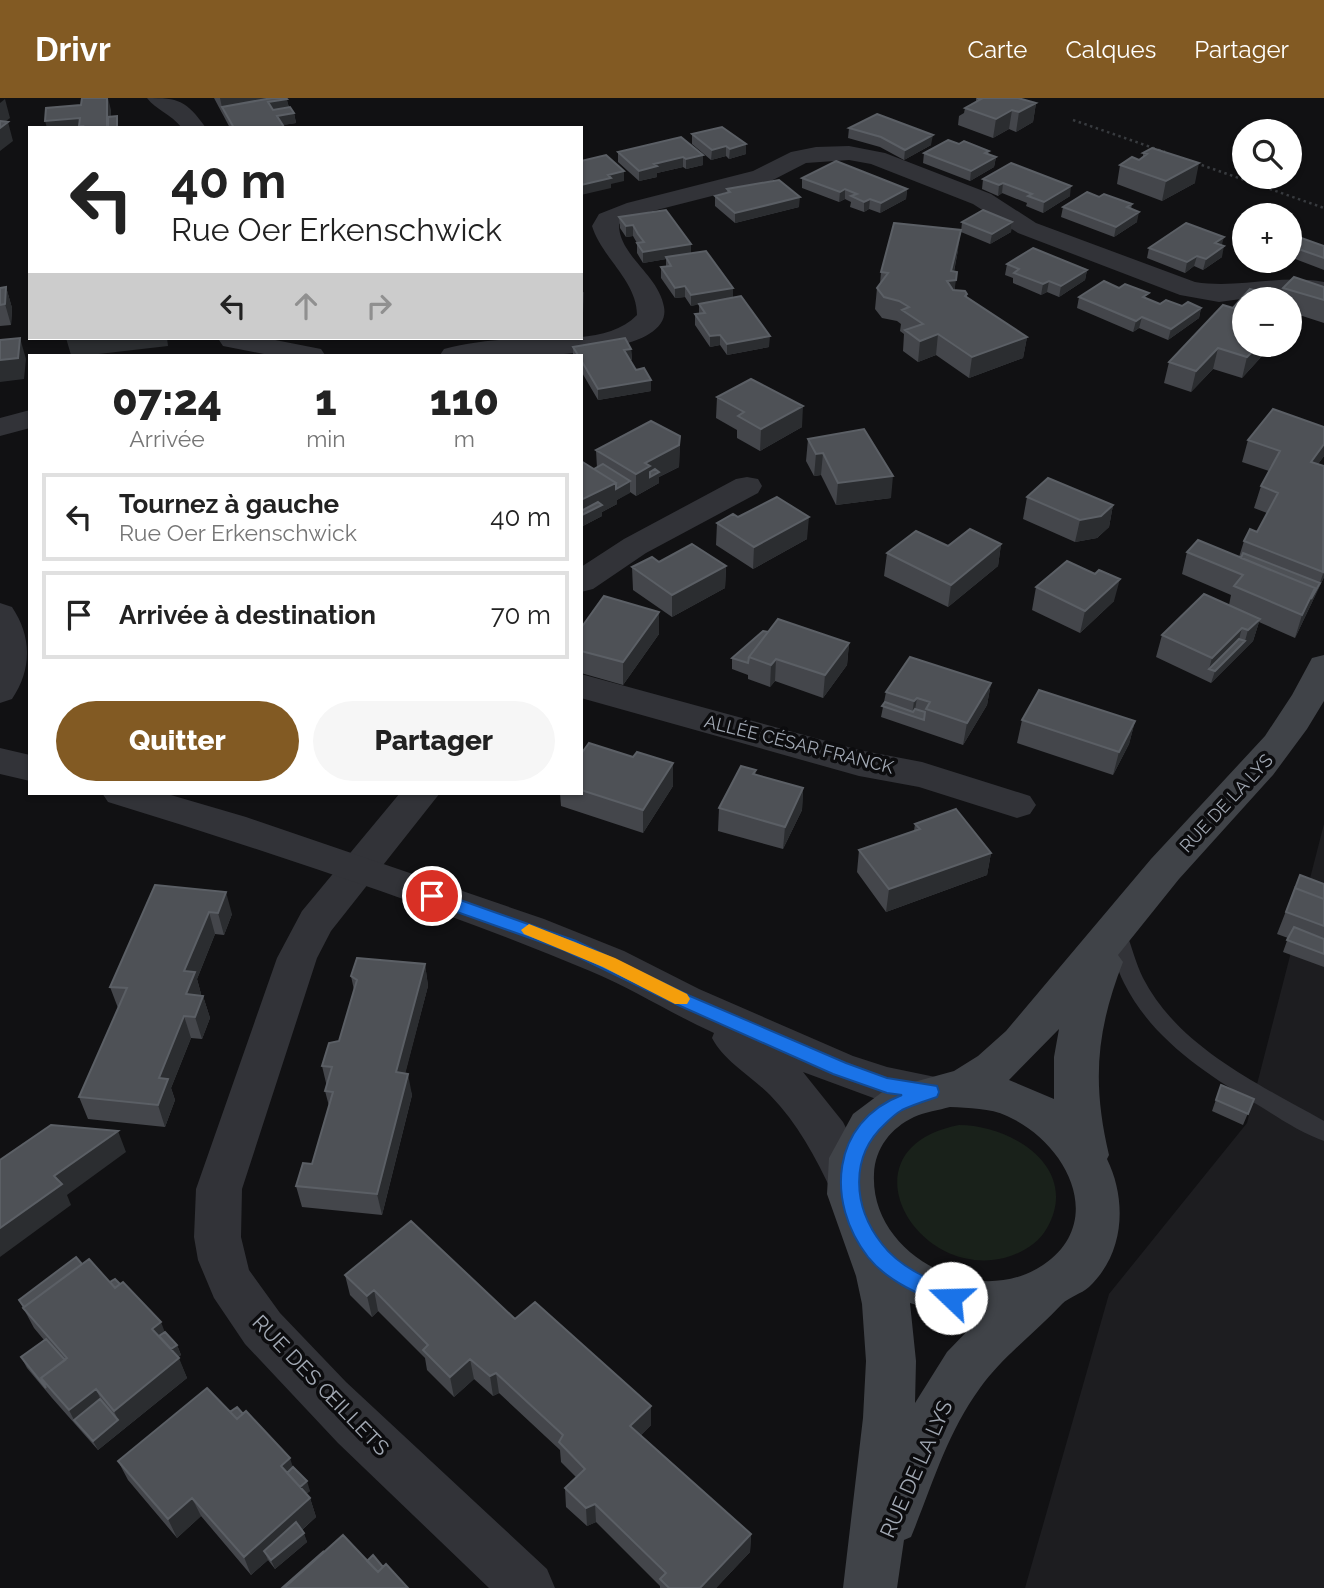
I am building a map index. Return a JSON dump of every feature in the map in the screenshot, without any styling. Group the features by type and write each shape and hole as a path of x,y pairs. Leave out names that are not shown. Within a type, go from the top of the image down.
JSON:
{"main road":[{"name":"RUE DE LA LYS","path":"945,1090 990,1072 1012,1054 1179,853 1283,741 1314,691 1324,666"},
{"name":"RUE DE LA LYS","path":"1088,1164 1073,1083 1076,1051 1092,986 1116,932"},
{"path":"945,1090 1003,1096 1042,1113 1073,1141 1088,1164 1099,1205 1096,1232 1091,1246 1075,1269 1052,1287 1021,1299 987,1303 951,1298 917,1284 902,1275 876,1252 854,1215 848,1178 853,1153 873,1122 904,1100 945,1090"},
{"name":"RUE DE LA LYS","path":"866,1239 885,1291 892,1347 891,1401 872,1577"},
{"name":"RUE DE LA LYS","path":"872,1577 907,1479 930,1427 963,1371 1000,1330 1052,1287"}],"street":[{"path":"158,98 180,110 192,126"},
{"path":"462,354 607,340 633,332 649,321 651,302 607,235 606,222 612,216 762,176 799,157 827,153 859,154 877,158 988,202 1027,228 1197,291 1219,294 1286,286 1324,290"},
{"path":"228,344 303,354"},
{"path":"0,427 28,420"},
{"path":"583,581 625,552 747,486"},
{"path":"0,614 13,648 12,661 0,691"},
{"name":"ALLÉE CÉSAR FRANCK","path":"583,687 859,763 922,775 1017,805"},
{"path":"0,761 28,768"},
{"path":"128,795 233,827 570,946 684,1000 873,1081 945,1090"},
{"name":"RUE DES ŒILLETS","path":"419,795 316,922 297,958 219,1189 215,1223 219,1253 231,1284 261,1327 332,1402 528,1588"},
{"path":"684,1000 765,1062 790,1085 827,1134 848,1178"}],"lane":[{"path":"1116,932 1135,982 1169,1031 1220,1071 1324,1132"}],"path":[{"path":"1073,120 1173,155"},
{"path":"1186,160 1324,208"}],"shaded area":[{"path":"1324,824 1324,1588 1025,1588 1109,1294 1247,1123"},
{"path":"959,1125 979,1127 1019,1142 1036,1154 1048,1169 1055,1187 1055,1206 1043,1234 1023,1251 1004,1258 971,1260 942,1250 919,1232 903,1208 897,1183 903,1159 923,1138"}],"building":[{"path":"82,98 107,98 107,126 79,126 80,118 45,121 46,108 81,105"},
{"path":"286,98 268,102 273,110 290,107 294,113 277,116 283,126 233,126 222,107"},
{"path":"977,98 1018,98 1036,103 1019,112 1012,110 996,119 965,108 981,99"},
{"path":"877,114 933,135 905,150 881,137 849,128"},
{"path":"117,116 117,126 108,126 108,117"},
{"path":"722,127 746,144 730,149 726,146 712,150 692,134"},
{"path":"681,137 703,155 654,164 657,166 639,171 618,152"},
{"path":"948,140 959,144 964,141 989,151 985,153 996,157 971,171 924,153"},
{"path":"1152,148 1199,163 1166,181 1120,165 1132,157 1139,160 1147,154 1143,153"},
{"path":"606,155 624,171 608,175 611,178 583,185 583,161"},
{"path":"836,161 907,189 881,203 870,199 864,202 851,196 857,194 845,189 840,192 802,178"},
{"path":"1011,163 1071,186 1044,202 1028,196 1032,194 1003,183 999,185 983,179"},
{"path":"779,180 800,197 735,213 715,196 730,192 727,189"},
{"path":"1087,192 1099,197 1104,194 1132,204 1127,207 1139,212 1116,227 1063,207"},
{"path":"666,210 691,244 643,252 637,243 644,242 633,225 626,226 619,217"},
{"path":"983,210 1012,222 992,234 962,222"},
{"path":"894,223 961,230 951,271 957,272 956,280 947,281 953,290 965,291 965,296 1027,337 972,357 938,334 920,341 905,330 923,324 902,310 909,307 884,297 877,288 888,273 881,272"},
{"path":"1186,223 1224,237 1215,243 1224,246 1206,259 1197,256 1187,262 1149,248"},
{"path":"1302,238 1324,246 1324,258 1302,250"},
{"path":"1033,248 1087,270 1061,286 1049,281 1043,284 1014,273 1019,269 1007,264"},
{"path":"706,251 733,288 691,295 685,286 675,288 661,267 671,266 666,257"},
{"path":"1294,277 1324,287 1324,300 1302,294 1302,287 1284,287"},
{"path":"1104,281 1119,288 1125,284 1149,293 1143,297 1160,304 1166,300 1182,306 1188,302 1201,308 1171,329 1142,317 1136,321 1079,297"},
{"path":"6,287 5,304 0,305 0,288"},
{"path":"741,296 770,336 727,344 720,335 710,336 695,314 705,313 699,304"},
{"path":"1223,305 1232,308 1232,352 1218,348 1196,371 1169,362"},
{"path":"20,338 18,358 0,360 0,340"},
{"path":"625,338 631,349 624,350 636,370 644,368 651,380 598,389 583,363 583,354 577,354 573,347"},
{"path":"751,379 803,406 761,429 738,416 744,412 717,397"},
{"path":"1273,409 1324,427 1324,444 1311,462 1324,466 1323,572 1244,541 1250,529 1257,532 1278,493 1261,486 1280,451 1248,440"},
{"path":"651,421 680,436 679,445 645,463 650,466 636,474 596,450"},
{"path":"864,429 893,476 838,483 823,453 816,454 808,439"},
{"path":"583,462 616,483 583,499"},
{"path":"603,464 630,481 616,489 616,483 594,469"},
{"path":"655,469 659,472 650,477 650,472"},
{"path":"1048,478 1113,505 1101,516 1080,520 1027,497"},
{"path":"777,497 809,517 754,547 717,523 733,514 738,517"},
{"path":"598,502 602,505 583,514 583,510"},
{"path":"970,529 1001,544 951,585 887,553 916,531 948,546"},
{"path":"1198,540 1315,588 1302,615 1234,586 1243,575 1187,552"},
{"path":"692,544 726,566 672,595 632,567 652,557 659,562"},
{"path":"1243,553 1320,583 1311,599 1315,588 1241,558"},
{"path":"1067,561 1095,574 1099,570 1120,579 1085,611 1036,587"},
{"path":"1204,594 1260,619 1248,630 1242,628 1212,658 1162,635"},
{"path":"604,596 659,612 623,662 583,652 583,625"},
{"path":"778,619 849,643 825,675 776,659 771,665 749,657"},
{"path":"763,631 768,632 749,657 748,663 732,658"},
{"path":"1239,639 1245,641 1215,671 1209,669"},
{"path":"910,657 991,683 967,723 926,709 930,702 917,698 914,701 886,692"},
{"path":"1039,690 1135,721 1119,752 1022,720"},
{"path":"885,702 913,712 915,709 925,712 924,720 882,706"},
{"path":"589,743 633,757 637,752 673,763 643,810 583,791 583,751"},
{"path":"741,766 756,770 753,774 803,788 785,827 719,808"},
{"path":"956,809 991,853 889,889 859,850 920,829 915,824"},
{"path":"1300,875 1324,884 1324,899 1295,888"},
{"path":"155,885 226,892 218,913 209,912 184,971 195,972 186,994 203,996 195,1017 184,1016 159,1078 168,1079 158,1105 79,1097 127,988 110,987"},
{"path":"1295,888 1324,899 1324,926 1286,912"},
{"path":"1294,927 1324,939 1324,954 1287,940"},
{"path":"357,958 425,964 396,1072 408,1074 377,1194 296,1186 303,1163 312,1164 333,1092 325,1091 332,1067 322,1066 329,1043 339,1041 357,980 351,976"},
{"path":"1221,1085 1254,1099 1248,1114 1216,1100"},
{"path":"51,1125 118,1131 54,1176 62,1184 0,1228 0,1160"},
{"path":"411,1221 515,1319 535,1302 651,1406 630,1426 751,1534 700,1588 669,1588 660,1579 666,1573 595,1504 586,1508 565,1488 585,1469 559,1442 563,1435 496,1373 490,1376 470,1359 450,1377 423,1350 428,1345 374,1290 367,1296 345,1275"},
{"path":"76,1257 82,1264 24,1307 19,1300"},
{"path":"89,1259 115,1288 123,1282 161,1322 152,1329 179,1358 114,1411 96,1389 69,1410 41,1378 67,1358 23,1308"},
{"path":"115,1279 120,1284 115,1288 110,1282"},
{"path":"165,1332 177,1345 171,1349 159,1336"},
{"path":"46,1339 65,1360 41,1378 46,1388 21,1357"},
{"path":"207,1388 237,1419 246,1411 290,1458 281,1466 310,1498 244,1557 192,1498 168,1519 118,1461"},
{"path":"100,1399 118,1420 93,1441 74,1420"},
{"path":"237,1407 243,1414 237,1419 230,1412"},
{"path":"293,1467 307,1481 300,1487 287,1473"},
{"path":"296,1522 304,1533 271,1560 264,1551"},
{"path":"343,1535 378,1572 386,1564 408,1588 284,1588"},
{"path":"324,1551 284,1588 282,1588"},
{"path":"373,1555 383,1567 378,1572 367,1561"}],"slow traffic":[{"path":"529,930 609,962 681,999"}],"route":[{"path":"432,896 530,930 609,962 684,1000 839,1069 887,1085 930,1092 893,1106 864,1131 853,1153 848,1178 849,1190 859,1227 876,1252 902,1275 951,1298"}]}
